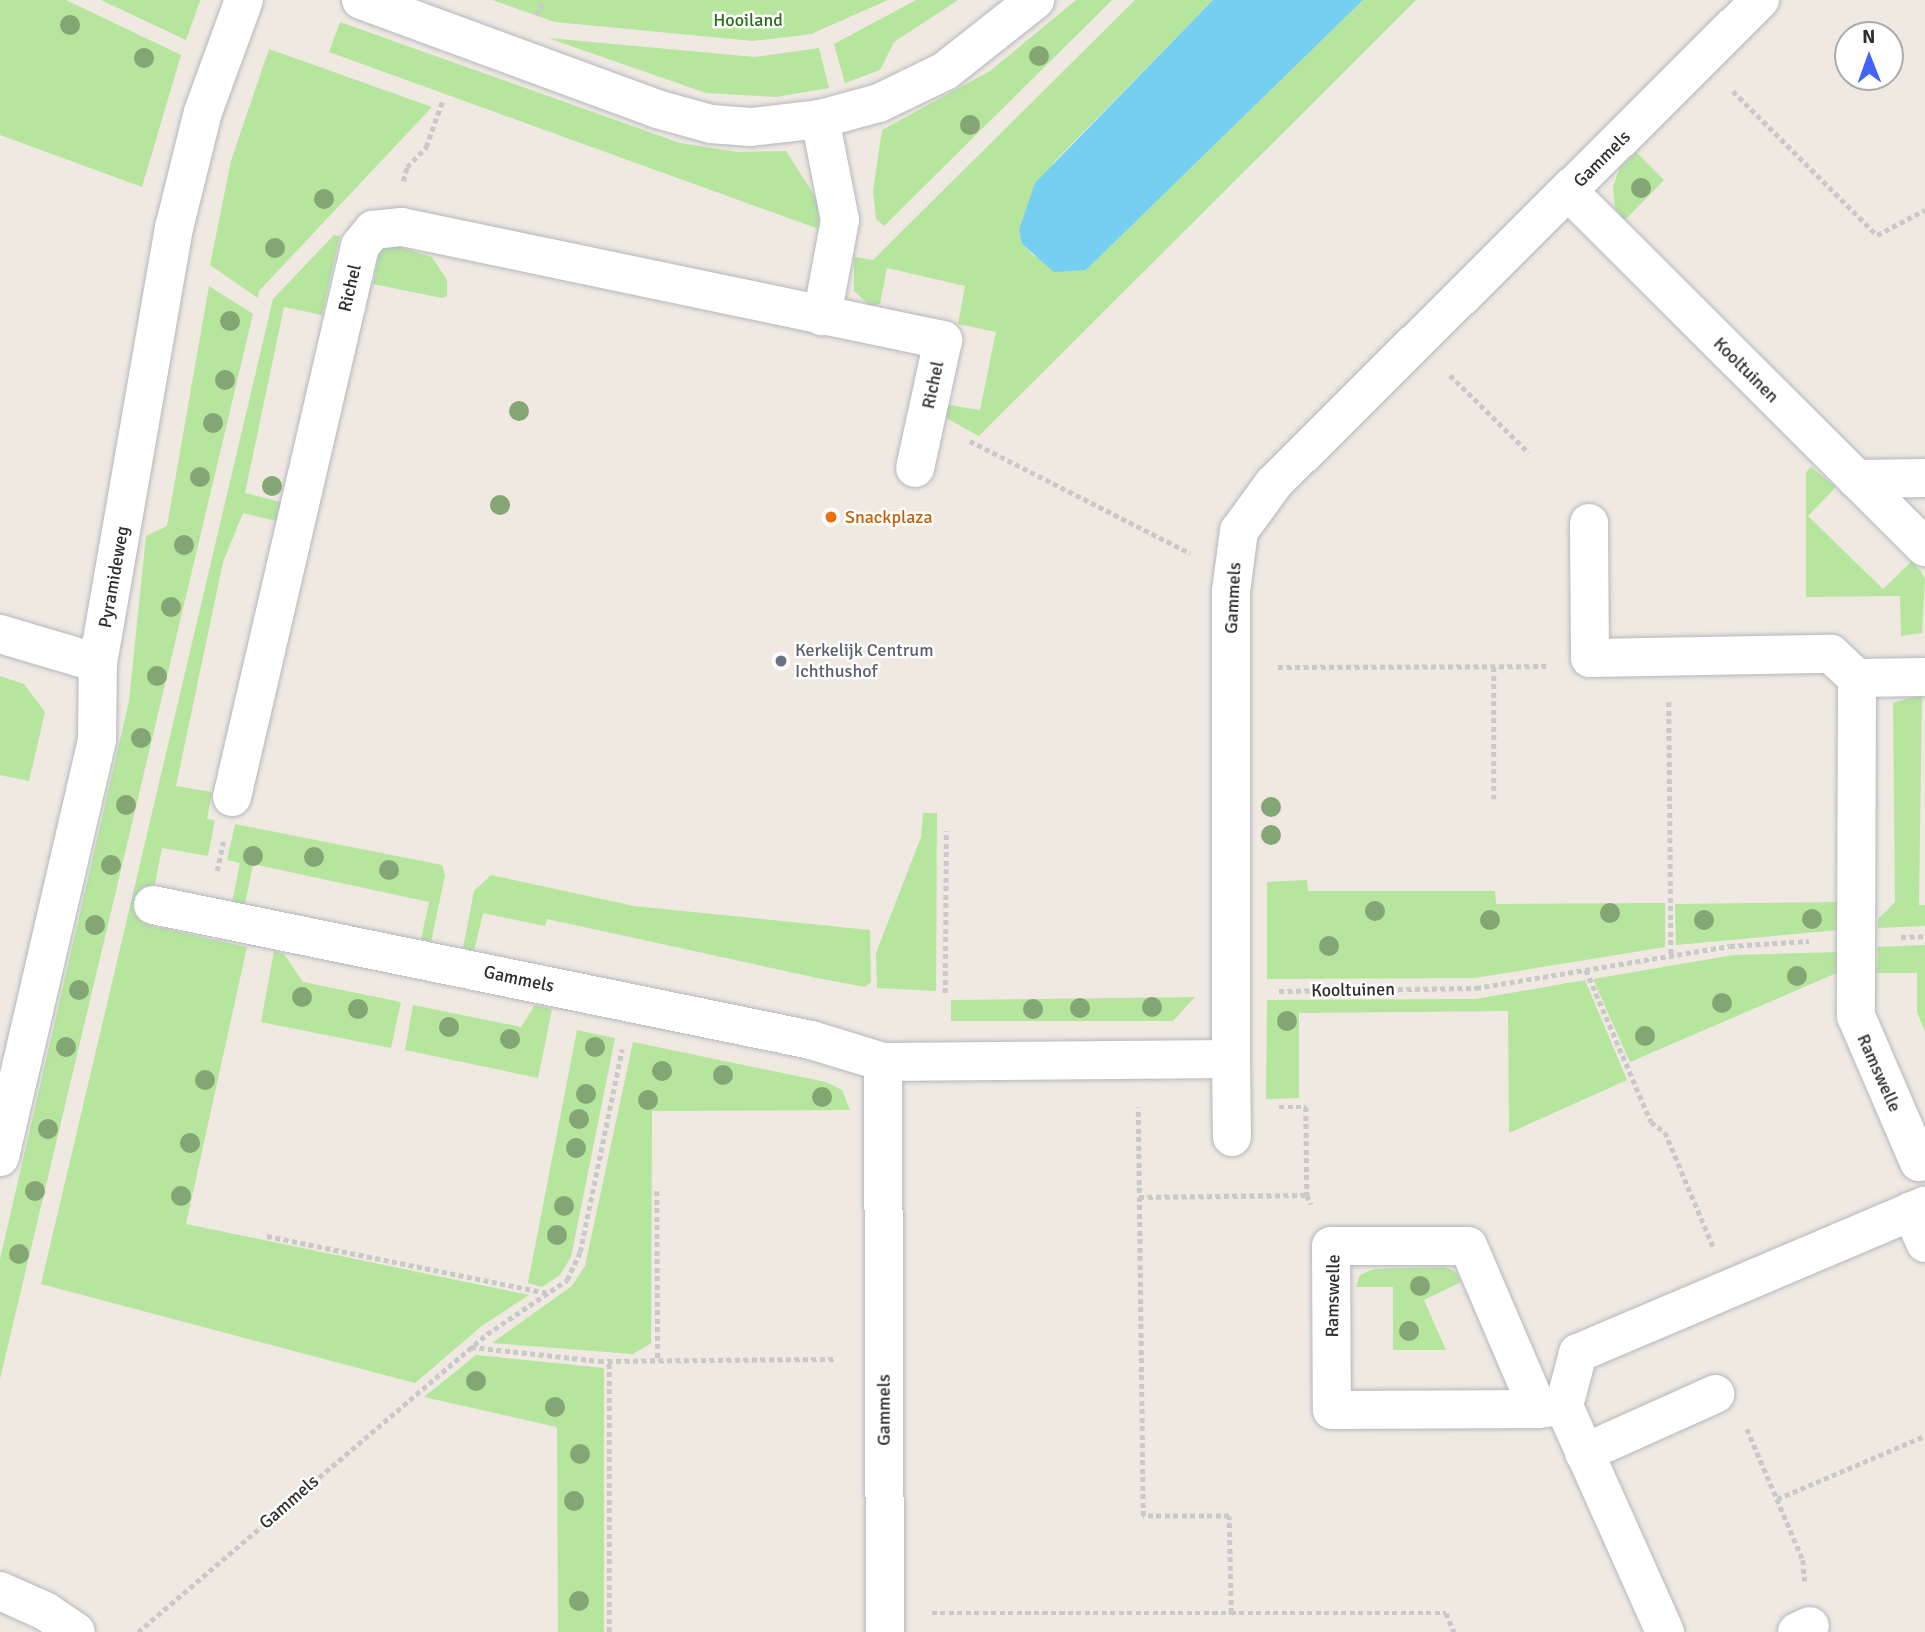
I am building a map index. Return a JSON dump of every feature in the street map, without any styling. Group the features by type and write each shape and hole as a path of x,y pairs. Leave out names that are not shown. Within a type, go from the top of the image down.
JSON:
{"street":[{"name":"Pyramideweg","path":"0,1157 97,740 98,663 180,200 203,112 244,0"},
{"path":"361,0 683,117 751,127 820,119 879,103 945,71 1035,0"},
{"name":"Gammels","path":"153,905 811,1040 883,1062 1231,1059 1232,572 1238,531 1274,483 1702,60 1757,1"},
{"path":"820,119 841,220 822,316"},
{"name":"Kooltuinen","path":"1569,192 1925,547"},
{"name":"Richel","path":"232,796 360,246 373,230 388,227 943,340 915,468"},
{"path":"1856,479 1925,478"},
{"path":"1589,523 1590,658 1831,654 1857,678 1925,677"},
{"path":"0,634 98,663"},
{"path":"1856,939 1857,678"},
{"name":"Ramswelle","path":"1856,939 1858,1024 1923,1165"},
{"path":"1231,1059 1232,1136"},
{"name":"Gammels","path":"883,1062 885,1623"},
{"path":"1551,1407 1578,1353 1731,1289 1920,1220"},
{"name":"Ramswelle","path":"1551,1407 1332,1410 1331,1246 1468,1246 1551,1407 1584,1453 1665,1632"},
{"path":"1584,1453 1715,1394"},
{"path":"0,1591 45,1611 76,1632"}],"path":[{"path":"1702,60 1877,235 1925,210"},
{"path":"388,227 407,167 426,147 443,102"},
{"path":"1416,342 1529,453"},
{"path":"926,418 1232,572"},
{"path":"1669,656 1671,956"},
{"path":"1231,668 1576,666 1590,658"},
{"path":"1494,667 1494,799"},
{"path":"208,916 232,796"},
{"path":"945,993 946,831"},
{"name":"Kooltuinen","path":"1231,991 1476,988 1730,946 1925,936"},
{"path":"1586,970 1651,1122 1665,1132 1731,1289"},
{"name":"Gammels","path":"139,1630 470,1347 567,1280 577,1263 631,1003"},
{"path":"1138,1060 1143,1516 1229,1516 1231,1614"},
{"path":"657,1191 658,1361"},
{"path":"1139,1196 1307,1195 1331,1246"},
{"path":"267,1236 548,1294"},
{"path":"470,1347 609,1361 883,1359"},
{"path":"609,1361 609,1632"},
{"path":"1715,1394 1739,1410 1802,1560 1803,1629"},
{"path":"1777,1499 1925,1436"},
{"path":"885,1623 1231,1614 1446,1613 1454,1632"}],"green space":[{"path":"0,0 66,0 181,55 142,187 0,135"},
{"path":"101,0 200,0 200,1 186,40"},
{"name":"Hooiland","path":"492,0 888,0 811,34 753,41 555,22"},
{"path":"916,0 958,0 894,42 880,70 845,83 834,44"},
{"path":"1076,0 1112,0 884,226 876,219 873,191 882,130 990,71"},
{"path":"1135,0 1213,0 1054,162 1019,230 1022,244 1034,256 1086,270 1363,0 1416,0 979,436 939,414 944,404 980,410 996,332 958,324 965,286 887,268 880,304 870,306 854,291 854,257 873,260"},
{"path":"340,22 680,143 738,152 786,151 818,201 819,229 329,52"},
{"path":"548,38 755,57 819,48 829,88 776,97 706,93"},
{"path":"269,49 432,107 259,291 258,298 210,265 231,161"},
{"path":"1636,152 1664,180 1624,221 1615,208 1613,186 1620,168"},
{"path":"334,235 340,236 322,315 284,307 245,493 281,502 276,521 243,513 223,562 176,786 212,792 207,819 215,820 208,856 162,848 147,925 247,947 186,1224 529,1295 483,1325 415,1383 41,1284 273,299"},
{"path":"393,245 432,257 447,280 447,296 442,298 373,284 380,250"},
{"path":"209,286 253,314 0,1379 0,1259 129,701 146,536 167,526"},
{"path":"1811,467 1836,487 1808,516 1883,589 1912,561 1921,572 1925,579 1922,633 1901,636 1900,596 1806,597 1806,472"},
{"path":"0,676 24,684 45,712 29,781 0,775"},
{"path":"1922,694 1919,905 1925,905 1925,926 1878,928 1878,919 1895,902 1893,703"},
{"path":"923,813 937,813 936,991 877,988 876,953 921,837"},
{"path":"235,824 442,865 445,875 431,942 421,939 429,902 253,864 245,904 232,902 240,863 227,860"},
{"path":"491,875 634,906 870,930 871,982 865,987 547,919 545,926 483,913 474,951 463,948 474,891"},
{"path":"1307,880 1308,891 1495,891 1496,904 1665,903 1665,947 1475,978 1267,979 1267,882"},
{"path":"1840,902 1839,930 1676,945 1675,904"},
{"path":"1925,945 1925,1032 1917,1012 1917,973 1877,973 1878,947"},
{"path":"274,951 284,954 303,982 401,1002 391,1048 261,1022"},
{"path":"1839,952 1839,972 1630,1062 1593,979 1733,955"},
{"path":"1585,980 1627,1080 1509,1133 1508,1011 1299,1013 1299,1098 1266,1099 1267,1000 1476,999"},
{"path":"1195,997 1173,1021 951,1021 951,1000"},
{"path":"413,1005 521,1027 535,1005 552,1009 538,1078 405,1050"},
{"path":"577,1030 615,1038 571,1257 560,1275 542,1287 528,1283"},
{"path":"633,1042 826,1082 842,1090 850,1110 652,1111 651,1343 633,1354 492,1343 572,1286 585,1266"},
{"path":"1445,1267 1456,1272 1461,1282 1424,1300 1446,1350 1393,1350 1393,1287 1356,1287 1360,1275 1374,1269"},
{"path":"476,1355 604,1368 604,1632 558,1632 557,1427 424,1397"}],"water":[{"path":"1213,0 1363,0 1086,270 1054,272 1022,244 1019,230 1035,183"}],"place":[{"name":"Snackplaza","path":"831,517"},
{"name":"Kerkelijk Centrum Ichthushof","path":"781,661"}]}
